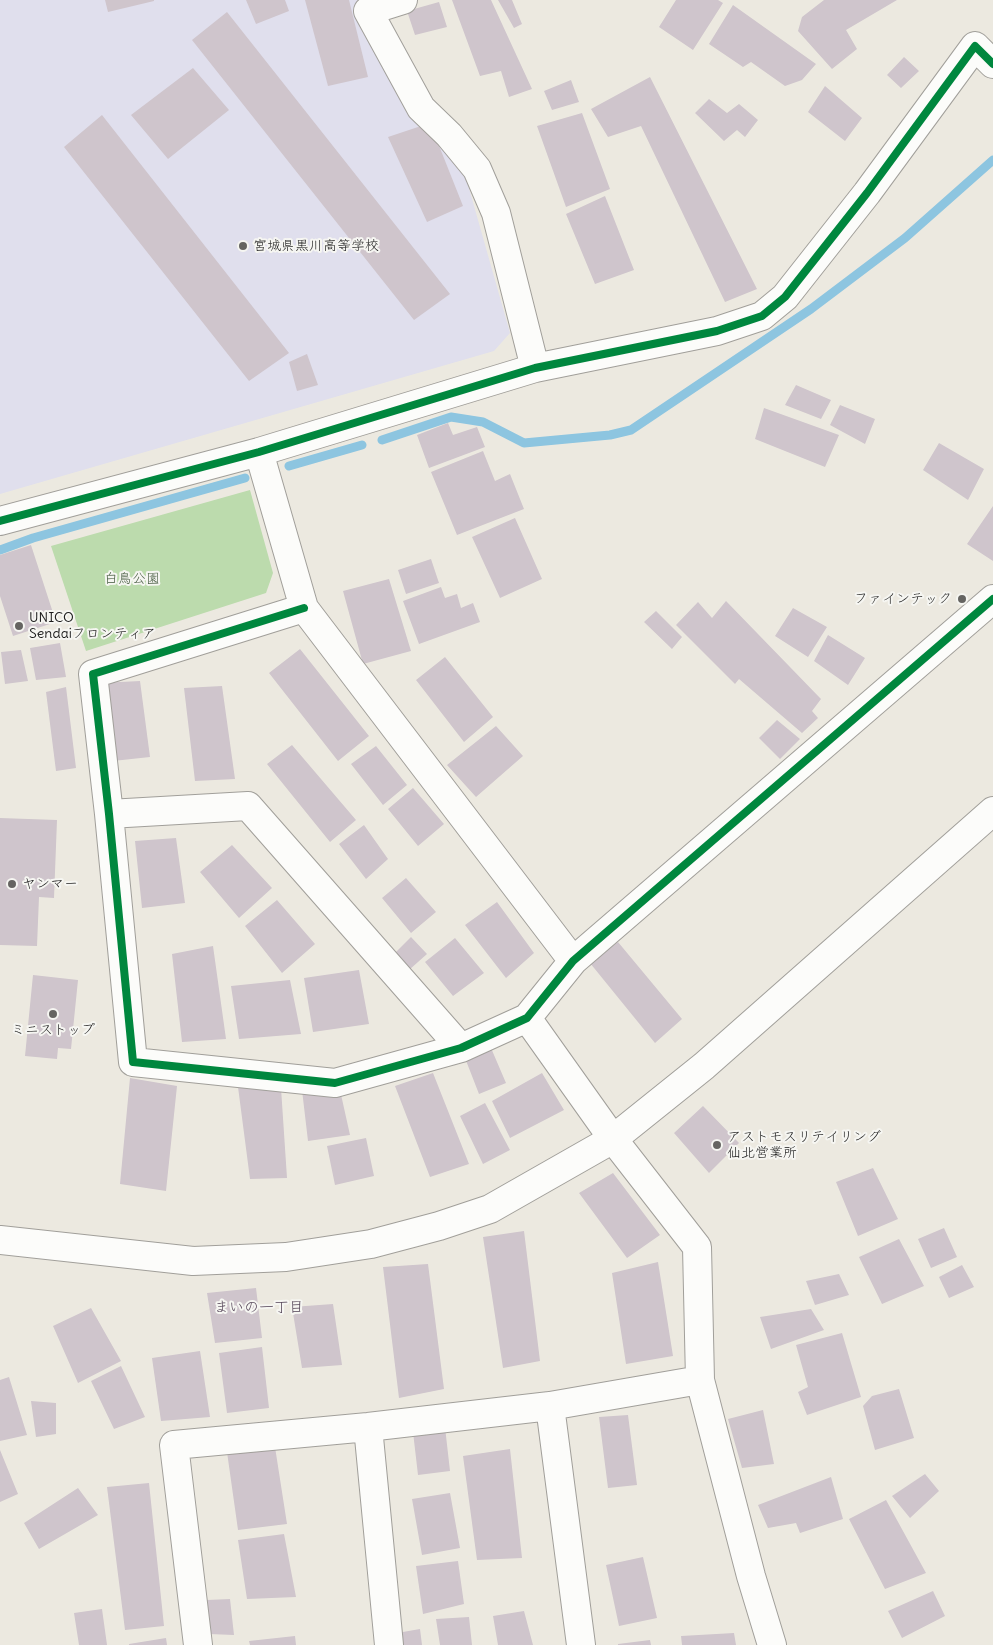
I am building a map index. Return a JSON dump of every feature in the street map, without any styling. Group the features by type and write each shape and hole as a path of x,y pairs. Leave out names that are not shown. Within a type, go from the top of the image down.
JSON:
{"street":[{"path":"403,0 368,11 421,108 449,135 477,169 496,213 535,368"},
{"path":"0,521 259,452 535,368 717,331 762,316 785,297 867,193 975,46 993,64"},
{"path":"259,452 304,608 573,961"},
{"path":"304,608 93,674 109,814 133,1062 334,1083 461,1048 527,1018 573,961 993,599"},
{"path":"109,814 248,806 461,1048"},
{"path":"0,1240 194,1261 286,1257 371,1244 439,1226 490,1209 613,1139 704,1066 993,811"},
{"path":"527,1018 613,1139 697,1247 700,1380 751,1576 772,1645"},
{"path":"198,1645 174,1445 368,1427 550,1406 700,1380"},
{"path":"550,1406 581,1645"},
{"path":"368,1427 389,1645"}],"shaded area":[{"name":"宮城県黒川高等学校","path":"0,0 358,0 364,23 461,160 510,333 494,351 0,494"}],"green space":[{"name":"白鳥公園","path":"250,490 273,573 266,593 86,651 51,546"}],"building":[{"path":"105,0 154,0 154,1 108,12"},
{"path":"246,0 285,0 289,11 256,24"},
{"path":"305,0 349,0 368,77 328,86"},
{"path":"452,0 491,0 532,89 509,97 501,71 480,76"},
{"path":"498,0 512,0 522,24 514,28"},
{"path":"676,0 718,0 723,3 693,50 659,27"},
{"path":"824,0 897,0 846,30 857,49 832,69 798,31 802,17"},
{"path":"439,2 447,27 415,35 407,11"},
{"path":"733,5 816,64 802,80 785,86 751,62 743,67 709,44"},
{"path":"227,12 450,294 414,320 192,40"},
{"path":"904,57 919,71 901,88 887,75"},
{"path":"193,68 229,110 168,159 131,115"},
{"path":"650,77 757,289 725,302 641,126 608,137 591,109"},
{"path":"571,80 579,102 552,110 544,91"},
{"path":"825,86 862,118 845,141 808,112"},
{"path":"709,99 727,113 739,104 758,120 745,137 737,130 724,141 695,113"},
{"path":"582,113 610,189 566,207 537,126"},
{"path":"102,115 289,353 249,381 64,147"},
{"path":"430,123 463,206 427,222 388,137"},
{"path":"605,196 634,270 595,284 566,214"},
{"path":"307,354 318,385 297,391 289,362"},
{"path":"796,385 831,400 821,419 785,405"},
{"path":"840,405 875,419 865,444 830,425"},
{"path":"764,408 839,435 825,467 755,439"},
{"path":"448,423 453,435 477,427 485,447 429,468 417,435"},
{"path":"939,443 984,469 968,500 923,470"},
{"path":"483,451 495,481 510,474 524,509 457,535 431,472"},
{"path":"993,506 993,561 967,544"},
{"path":"515,518 542,579 500,598 472,537"},
{"path":"31,545 56,622 13,636 0,596 0,555"},
{"path":"431,559 439,583 406,594 398,570"},
{"path":"389,579 411,651 363,664 343,591"},
{"path":"441,587 445,598 457,594 461,608 473,603 480,622 419,644 403,601"},
{"path":"726,601 821,699 812,711 818,718 802,733 739,679 735,684 676,625 698,602 712,618"},
{"path":"793,608 827,627 808,657 775,636"},
{"path":"656,611 682,637 672,649 644,622"},
{"path":"828,635 865,658 848,685 814,661"},
{"path":"60,643 66,677 36,680 30,648"},
{"path":"300,649 369,736 338,761 269,673"},
{"path":"21,650 28,681 5,684 1,652"},
{"path":"445,657 493,717 464,742 416,680"},
{"path":"140,681 150,757 113,761 101,683"},
{"path":"222,686 235,779 195,781 184,688"},
{"path":"66,687 76,768 56,771 46,692"},
{"path":"777,720 800,739 780,759 759,738"},
{"path":"496,726 523,756 476,797 447,765"},
{"path":"292,745 356,820 330,842 267,764"},
{"path":"376,746 407,785 383,805 351,764"},
{"path":"413,788 444,824 418,846 388,809"},
{"path":"0,818 57,820 54,898 39,897 37,946 0,945"},
{"path":"364,825 388,859 366,879 339,844"},
{"path":"176,838 185,903 142,908 135,841"},
{"path":"232,845 272,888 239,918 200,872"},
{"path":"406,878 436,912 411,933 382,898"},
{"path":"277,900 315,944 282,973 245,926"},
{"path":"497,902 534,953 506,978 465,925"},
{"path":"411,937 427,954 409,970 395,953"},
{"path":"455,938 484,973 453,996 425,962"},
{"path":"618,942 682,1019 655,1043 590,963"},
{"path":"213,946 226,1039 182,1042 172,954"},
{"path":"359,970 369,1024 313,1032 304,978"},
{"path":"33,975 78,980 71,1049 58,1048 57,1059 25,1056"},
{"path":"290,980 301,1034 239,1039 231,986"},
{"path":"491,1048 506,1083 479,1094 465,1058"},
{"path":"433,1073 469,1164 430,1177 395,1086"},
{"path":"542,1073 564,1110 510,1138 492,1101"},
{"path":"130,1078 177,1086 166,1191 120,1184"},
{"path":"238,1087 281,1088 287,1178 250,1179"},
{"path":"302,1090 340,1090 350,1135 308,1141"},
{"path":"485,1103 510,1150 483,1164 460,1116"},
{"path":"703,1106 739,1143 709,1173 674,1133"},
{"path":"366,1138 374,1176 335,1185 327,1146"},
{"path":"873,1168 898,1219 858,1236 836,1182"},
{"path":"613,1173 660,1235 627,1258 579,1193"},
{"path":"944,1228 957,1257 931,1268 918,1239"},
{"path":"524,1231 540,1361 503,1368 483,1237"},
{"path":"899,1239 924,1286 882,1304 859,1257"},
{"path":"658,1262 673,1356 626,1364 612,1273"},
{"path":"428,1264 444,1389 399,1398 383,1267"},
{"path":"962,1265 974,1287 949,1298 939,1277"},
{"path":"839,1274 849,1295 815,1305 806,1281"},
{"path":"256,1288 262,1338 215,1343 207,1293"},
{"path":"333,1304 342,1365 302,1368 292,1307"},
{"path":"91,1308 121,1361 78,1383 53,1326"},
{"path":"811,1309 824,1330 771,1349 760,1317"},
{"path":"842,1333 861,1397 807,1415 798,1392 808,1387 796,1345"},
{"path":"262,1347 269,1408 227,1413 219,1353"},
{"path":"200,1351 210,1417 161,1421 152,1358"},
{"path":"121,1366 145,1417 114,1429 91,1381"},
{"path":"9,1377 27,1435 0,1441 0,1380"},
{"path":"899,1389 914,1438 875,1450 863,1406 872,1396"},
{"path":"31,1401 56,1403 56,1434 36,1437"},
{"path":"763,1410 774,1464 742,1468 728,1419"},
{"path":"628,1415 637,1485 608,1488 599,1417"},
{"path":"445,1427 450,1471 418,1475 413,1432"},
{"path":"275,1447 287,1524 238,1530 227,1452"},
{"path":"510,1449 522,1558 477,1560 463,1456"},
{"path":"0,1450 18,1494 0,1502"},
{"path":"925,1474 939,1491 910,1518 892,1496"},
{"path":"831,1477 843,1519 800,1533 796,1523 768,1528 758,1505"},
{"path":"149,1483 164,1626 125,1630 107,1487"},
{"path":"78,1488 98,1515 39,1549 24,1523"},
{"path":"450,1493 460,1548 422,1555 412,1499"},
{"path":"886,1500 926,1573 885,1589 849,1519"},
{"path":"284,1534 296,1597 247,1599 238,1540"},
{"path":"643,1557 657,1618 619,1626 606,1565"},
{"path":"458,1561 464,1604 423,1614 416,1566"},
{"path":"933,1591 945,1616 902,1638 888,1611"},
{"path":"230,1599 234,1635 209,1634 207,1600"},
{"path":"102,1609 107,1645 79,1645 74,1613"},
{"path":"524,1611 533,1645 498,1645 493,1616"},
{"path":"469,1617 472,1645 440,1645 436,1619"},
{"path":"420,1629 422,1645 398,1645 397,1633"},
{"path":"734,1633 736,1645 682,1645 681,1636"},
{"path":"295,1636 296,1645 250,1645 249,1641"},
{"path":"166,1638 167,1645 129,1645 129,1644"},
{"path":"650,1640 651,1645 618,1645 618,1644"}],"waterway":[{"path":"382,440 451,417 483,422 524,443 610,435 631,430 811,309 905,238 993,160"},
{"path":"289,466 362,445"},
{"path":"0,550 33,538 245,478"}],"cycle path":[{"path":"0,521 259,452 535,368 717,331 762,316 785,297 867,193 975,46 993,64"},
{"path":"304,608 93,674 109,814 133,1062 335,1083 461,1048 527,1018 573,961 993,599"}],"place":[{"name":"宮城県黒川高等学校","path":"243,246"},
{"name":"ファインテック","path":"962,599"},
{"name":"UNICO Sendaiフロンティア","path":"19,626"},
{"name":"ヤンマー","path":"12,884"},
{"name":"ミニストップ","path":"53,1014"},
{"name":"アストモスリテイリング 仙北営業所","path":"717,1145"}],"district":[{"name":"まいの一丁目","path":"259,1308"}]}
